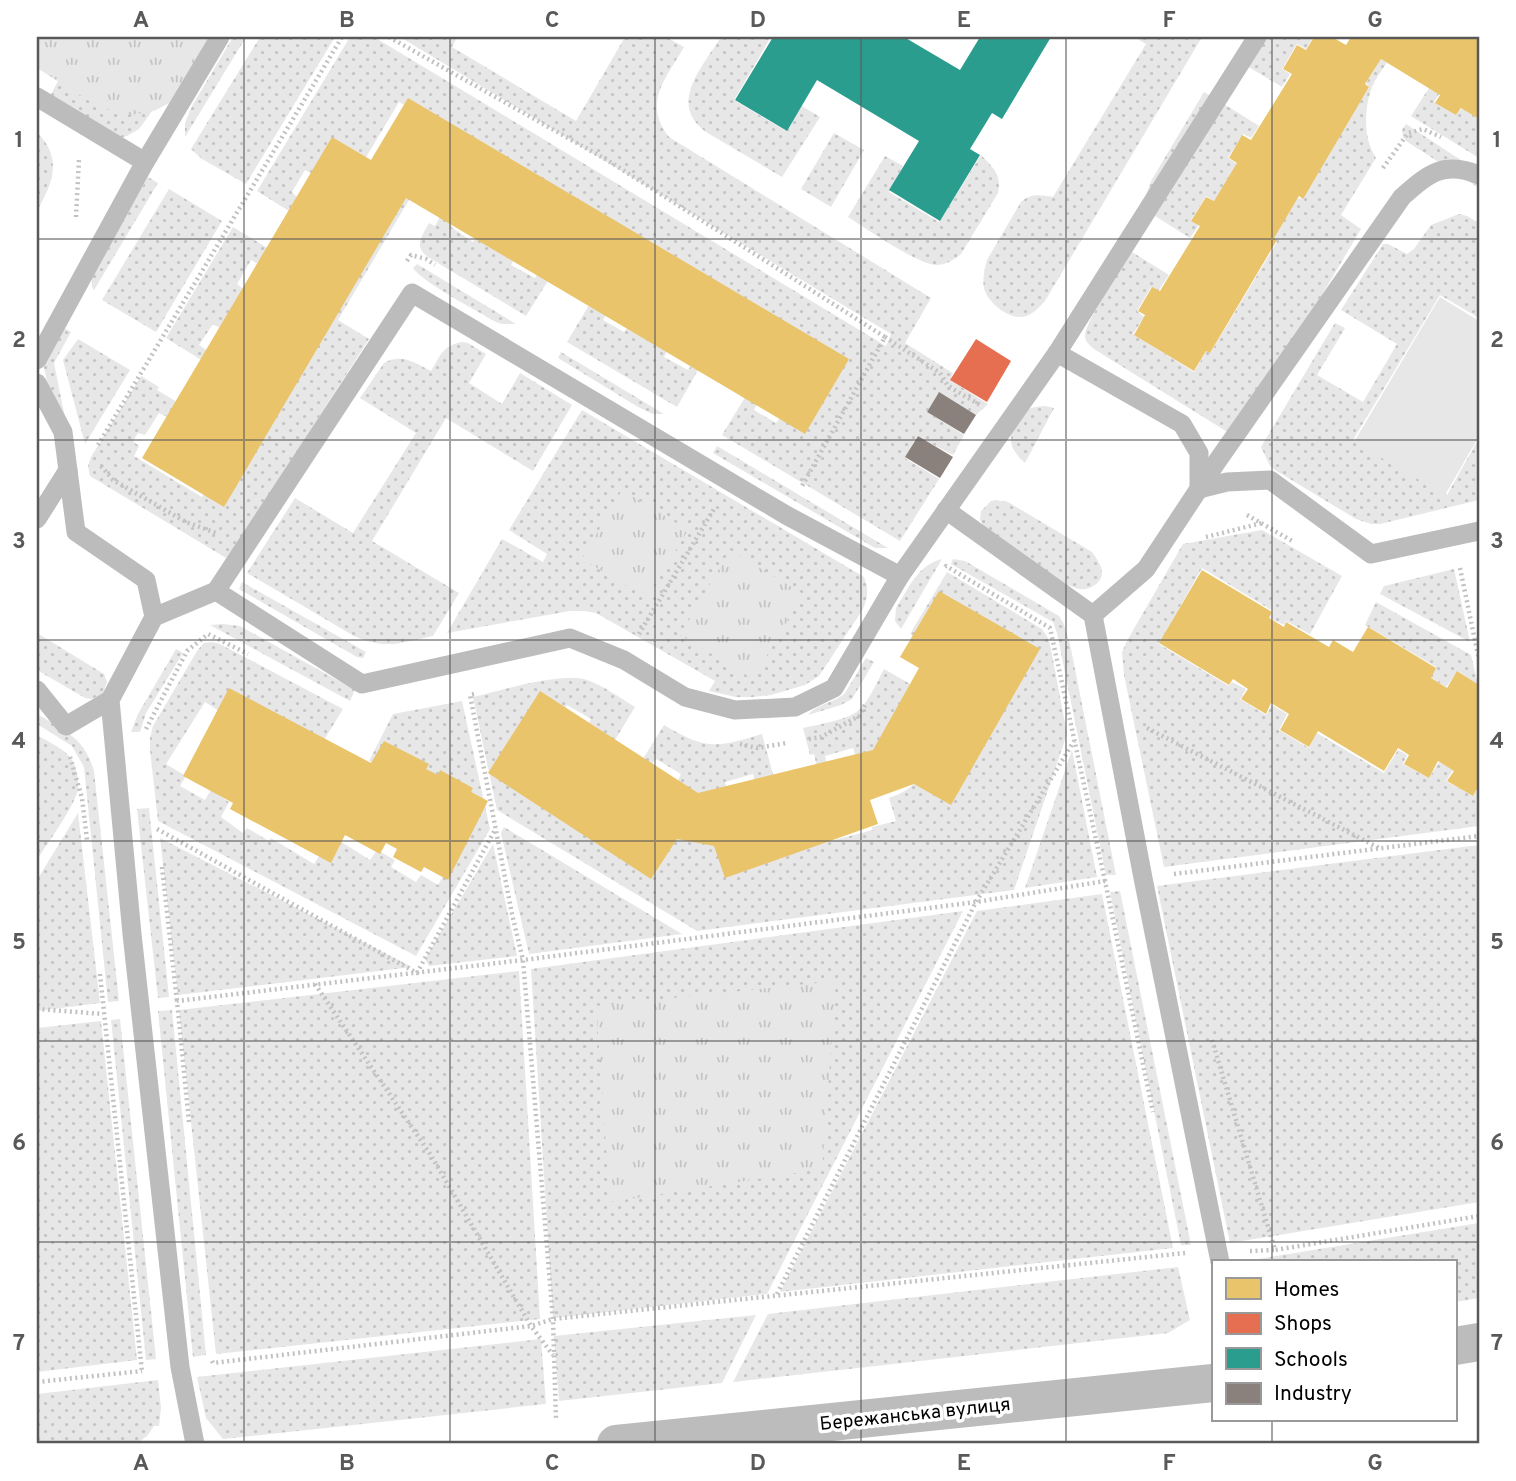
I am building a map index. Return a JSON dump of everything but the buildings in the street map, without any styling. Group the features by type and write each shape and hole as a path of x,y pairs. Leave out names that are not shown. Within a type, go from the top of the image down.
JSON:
{"street":[{"path":"1456,1346 1479,1342"},
{"name":"Бережанська вулиця","path":"616,1444 1212,1383"}],"lane":[{"path":"37,360 145,162 220,37"},
{"path":"216,591 362,684 570,638 624,660 685,697 735,710 795,707 834,688 900,576 1057,353 1257,37"},
{"path":"37,97 145,162"},
{"path":"1093,614 1146,569 1402,197 1426,176 1455,167 1479,175"},
{"path":"37,690 66,726 110,700 155,617 216,591 412,293 786,515 900,576"},
{"path":"1057,353 1182,424 1199,453 1199,489"},
{"path":"37,383 63,432 76,532 146,580 155,617"},
{"path":"37,417 63,432"},
{"path":"37,520 68,470"},
{"path":"1199,489 1227,482 1270,480 1371,554 1479,531"},
{"path":"946,510 1093,614 1220,1260"},
{"path":"110,700 132,934 180,1367 195,1444"}],"path":[{"path":"388,37 607,160 885,337 940,373 948,386 1008,422"},
{"path":"1376,178 1408,133 1423,130 1443,137"},
{"path":"76,220 79,155"},
{"path":"786,515 885,337"},
{"path":"624,660 731,482"},
{"path":"1241,512 1295,543"},
{"path":"1199,538 1263,523"},
{"path":"1459,563 1479,660"},
{"path":"141,738 187,651 208,634 251,655"},
{"path":"460,696 481,693"},
{"path":"470,695 523,960 553,1319 556,1419"},
{"path":"1142,726 1381,849"},
{"path":"776,1294 976,902 1074,741"},
{"path":"68,752 82,798 88,845"},
{"path":"417,973 496,827"},
{"path":"159,842 158,829 417,973"},
{"path":"177,1001 523,960 976,902 1105,881 1479,836"},
{"path":"160,855 190,1135"},
{"path":"1105,881 1155,1120"},
{"path":"37,1382 142,1371 100,973"},
{"path":"315,985 430,1154 531,1326 554,1357"},
{"path":"37,1009 103,1014"},
{"path":"1211,1036 1275,1250 1479,1216"},
{"path":"211,1350 213,1363 531,1326 553,1319 1182,1253"}],"green space":[{"path":"37,37 209,37 173,101 154,111 130,115 99,107 37,68"},
{"path":"81,37 197,37 139,129 116,139 46,104"},
{"path":"233,37 246,37 185,137 185,123 192,106"},
{"path":"260,37 335,37 246,184 202,159 191,149"},
{"path":"350,37 374,37 886,346 891,334 400,37 457,37 452,47 576,121 625,37 666,37 684,47 664,80 657,102 657,113 669,137 931,298 905,343 953,373 950,380 988,404 976,415 938,393 927,412 964,435 953,455 917,436 905,458 939,479 900,541 722,435 747,394 758,402 754,410 776,423 782,415 440,126 399,102 356,174 314,175 305,170 292,192 299,199 292,213 257,191"},
{"path":"721,37 771,37 734,100 786,131 800,105 820,117 782,177 706,132 695,121 689,109 692,85"},
{"path":"1134,37 1202,37 1045,301 1026,316 1010,315 993,304 986,293 983,281 987,260 1021,202 1032,196 1053,197 1146,44"},
{"path":"1264,37 1313,37 1306,49 1297,44 1282,69 1290,74 1282,87 1247,66"},
{"path":"1381,59 1387,63 1372,87 1366,114 1369,142 1376,158 1341,215 1361,229 1237,438 1089,345 1085,336 1086,329 1132,252 1169,275 1158,291 1151,287 1137,311 1144,317 1133,334 1194,372 1207,350 1211,352 1277,242 1273,238 1298,198 1302,199 1369,87 1366,83"},
{"path":"1429,88 1439,94 1434,102 1456,115 1462,108 1479,119 1479,158 1411,116"},
{"path":"1204,92 1212,97 1146,195 1151,181"},
{"path":"1224,104 1259,126 1251,138 1243,134 1228,158 1237,164 1214,201 1206,196 1191,220 1199,225 1190,238 1155,216"},
{"path":"1406,124 1479,172 1479,188 1406,141 1402,130"},
{"path":"37,132 50,152 53,171 37,211"},
{"path":"834,133 864,150 831,207 801,189"},
{"path":"981,155 998,176 998,193 961,254 950,262 936,265 917,259 848,217 885,156 903,166 889,192 939,222"},
{"path":"148,177 158,183 94,290 91,274"},
{"path":"169,189 222,221 156,332 102,300"},
{"path":"413,193 338,320 369,339 234,550 226,558 90,476 88,466 91,457 141,376 177,402 167,417 159,413 145,435 138,433 133,441 139,446 134,456 202,497 378,213"},
{"path":"443,211 456,219 451,227 473,242 480,232 516,255 511,265 535,278 541,269 551,276 526,316 423,253 420,245 422,237 429,223 435,226"},
{"path":"1459,214 1479,223 1479,318 1440,295 1353,440 1447,495 1479,438 1479,500 1371,524 1356,519 1275,470 1270,466 1261,447 1335,323 1345,328 1317,375 1363,402 1397,344 1341,310 1383,244 1407,254 1414,249 1431,225"},
{"path":"233,227 269,249 260,265 251,260 237,284 245,290 222,329 213,324 199,345 208,351 203,361 166,338"},
{"path":"417,264 516,324 496,322 427,281 413,268"},
{"path":"1440,297 1479,321 1479,436 1445,495 1354,442"},
{"path":"592,300 609,310 603,320 624,332 630,324 669,347 664,357 688,370 694,361 701,365 677,407 567,342"},
{"path":"59,325 71,332 54,363 74,462 68,471 44,368 44,361"},
{"path":"78,339 130,370 85,444 63,360"},
{"path":"462,342 486,354 469,383 502,404 520,373 572,405 533,471 446,418 372,541 459,593 433,636 393,644 365,640 247,573 295,498 353,533 416,433 360,398 384,363 403,359 431,371 446,349"},
{"path":"561,352 664,414 653,414 638,407 558,358"},
{"path":"1045,406 1054,408 1025,463 1012,444 1013,428 1025,411"},
{"path":"582,410 864,577 867,593 863,609 819,676 805,685 771,695 736,697 709,691 715,681 596,613 585,611 570,611 447,633 502,539 543,562 547,554 509,530"},
{"path":"717,446 888,548 875,548 713,453"},
{"path":"622,490 688,530 647,598 582,559"},
{"path":"995,500 1008,502 1092,552 1101,568 1099,581 1086,589 1067,585 987,534 980,519 981,511"},
{"path":"1262,530 1342,576 1310,634 1286,621 1284,625 1270,618 1273,611 1202,568 1159,644 1229,686 1232,682 1246,689 1240,699 1266,715 1272,705 1287,714 1279,730 1309,748 1317,733 1384,773 1398,750 1407,755 1403,764 1429,778 1439,762 1453,770 1446,781 1473,796 1479,785 1479,826 1164,867 1124,675 1122,652 1183,544"},
{"path":"730,550 803,594 753,679 680,635"},
{"path":"942,559 901,629 895,621 896,608 921,571"},
{"path":"953,559 965,561 1059,616 1063,622 1070,644 1116,875 1106,875 1053,622 951,564"},
{"path":"1454,569 1470,642 1380,594 1384,586"},
{"path":"947,572 1042,629 1051,649 1067,734 1014,890 697,931 497,810 473,697 531,683 577,678 600,685 635,707 612,745 585,730 591,719 567,705 561,714 669,834 716,840 745,863 873,830 872,827 896,821 889,798 910,787 925,770 941,653 910,634"},
{"path":"242,582 366,652 363,658 239,589"},
{"path":"1376,602 1471,655 1478,685 1458,671 1446,687 1430,677 1436,667 1365,625"},
{"path":"210,625 240,626 355,690 350,701"},
{"path":"37,633 104,674 107,682 102,695 85,698 37,670"},
{"path":"212,642 343,709 307,768 205,702 166,764 186,776 180,786 205,800 211,790 229,802 221,817 243,833 247,828 269,841 271,838 314,864 332,836 370,860 377,850 395,860 391,867 416,882 421,875 438,885 475,823 369,761 393,714 462,701 490,829 416,956 158,821 150,750 153,726 197,651 204,643"},
{"path":"176,649 183,653 146,713 140,732 131,732 138,714"},
{"path":"866,658 874,662 852,699 808,715 845,693"},
{"path":"884,669 919,689 885,746 856,758 853,748 825,756 827,765 817,768 814,754 810,755 803,728 834,721 856,712 868,699"},
{"path":"37,714 79,743 90,759 94,771 119,1001 108,1002 84,767 72,746 37,724"},
{"path":"664,725 701,743 722,744 762,734 774,778 755,783 753,774 725,782 727,790 713,820 677,782 681,774 656,759 650,767 641,762"},
{"path":"37,735 69,756 76,769 78,784 77,793 69,809 37,860"},
{"path":"1072,750 1097,877 1025,888"},
{"path":"149,808 169,997 158,998 137,809"},
{"path":"78,813 100,1003 37,1011 37,880"},
{"path":"504,827 682,934 529,954 501,833"},
{"path":"160,838 412,967 178,995"},
{"path":"493,844 517,956 429,966 425,959"},
{"path":"1479,845 1479,1202 1230,1243 1157,886"},
{"path":"1120,891 1191,1245 1181,1245 1110,892"},
{"path":"1102,894 1173,1248 780,1292 977,911"},
{"path":"963,911 767,1294 553,1318 531,969"},
{"path":"519,971 540,1319 216,1354 179,1010"},
{"path":"836,981 822,1169 610,1202 596,1006"},
{"path":"172,1010 206,1355 193,1357 158,1011"},
{"path":"120,1019 156,1359 146,1360 111,1020"},
{"path":"101,1021 137,1360 37,1372 37,1028"},
{"path":"1479,1223 1479,1298 1456,1302 1456,1260 1252,1260"},
{"path":"1178,1267 1190,1320 1168,1333 733,1382 768,1314"},
{"path":"756,1315 722,1383 559,1401 554,1336"},
{"path":"541,1339 546,1404 223,1439 206,1418 197,1377"},
{"path":"158,1380 161,1408 159,1426 154,1426 147,1436 136,1444 37,1444 37,1394"}]}
